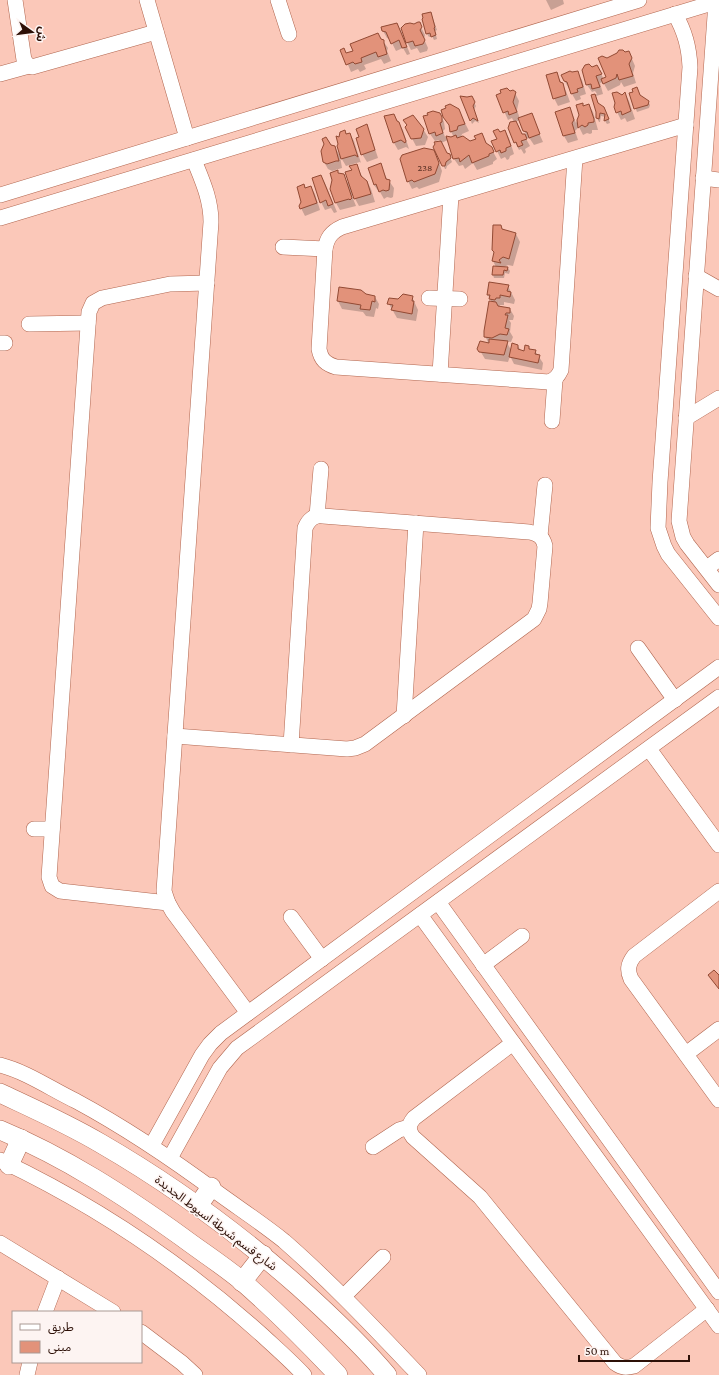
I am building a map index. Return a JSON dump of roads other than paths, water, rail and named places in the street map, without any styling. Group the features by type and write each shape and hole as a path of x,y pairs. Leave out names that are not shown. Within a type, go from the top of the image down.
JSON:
{"main road":[{"name":"شارع قسم شرطة اسيوط الجديدة","path":"0,1093 48,1115 100,1143 150,1173 198,1206 263,1255 324,1310 387,1375"},
{"path":"0,1130 21,1139 85,1173 146,1211 242,1282 313,1348 338,1375"},
{"path":"4,1162 21,1139"},
{"path":"198,1206 211,1187"},
{"path":"242,1282 263,1255"}],"street":[{"path":"15,0 24,60 29,66"},
{"path":"147,0 187,138"},
{"path":"278,0 289,34"},
{"path":"0,195 639,0"},
{"path":"0,218 718,1 703,178 679,521 683,537 713,564 719,585"},
{"path":"675,14 687,39 690,53 690,67 658,518 660,537 668,554 719,618"},
{"path":"577,19 584,42"},
{"path":"0,74 29,66 36,67 156,32"},
{"path":"288,107 296,129"},
{"path":"575,158 561,370 555,380 549,382 336,367 324,362 320,356 319,349 325,249 326,242 335,230 342,227 686,125"},
{"path":"194,160 208,196 211,213 164,885 168,902 248,1013"},
{"path":"703,178 719,180"},
{"path":"440,374 451,195"},
{"path":"284,247 325,249"},
{"path":"696,276 719,289"},
{"path":"168,902 60,892 56,890 50,882 49,877 52,829 90,307 102,298 170,284 207,282"},
{"path":"429,298 460,299"},
{"path":"29,324 88,323"},
{"path":"552,421 555,380"},
{"path":"686,418 719,398"},
{"path":"664,435 684,436"},
{"path":"317,516 320,469"},
{"path":"540,536 545,485"},
{"path":"175,736 291,745 347,749 365,744 534,619 539,609 545,546 544,541 540,536 529,532 416,523 317,516 312,518 307,523 305,528 291,745"},
{"path":"404,716 416,523"},
{"path":"638,648 675,700"},
{"path":"152,1145 206,1049 221,1033 719,667"},
{"path":"170,1158 217,1071 237,1048 650,749 719,697"},
{"path":"650,749 719,845"},
{"path":"34,829 52,829"},
{"path":"719,891 634,956 628,967 632,979 719,1100"},
{"path":"438,902 719,1292"},
{"path":"420,915 719,1326"},
{"path":"291,917 327,955 345,970"},
{"path":"483,965 522,936"},
{"path":"686,1054 719,1029"},
{"path":"513,1042 414,1118 410,1122 409,1127 413,1137 480,1197 615,1363 621,1367 628,1368 634,1366 707,1309"},
{"path":"0,1064 15,1070 100,1114 152,1145 283,1240 344,1296 420,1375"},
{"path":"373,1147 399,1130 409,1127"},
{"path":"4,1162 88,1207 164,1256 233,1309 304,1375"},
{"path":"0,1243 111,1311"},
{"path":"344,1296 383,1257"},
{"path":"680,1273 697,1261"},
{"path":"45,1311 58,1278"},
{"path":"142,1333 182,1363 195,1375"},
{"path":"26,1375 30,1363"}]}
